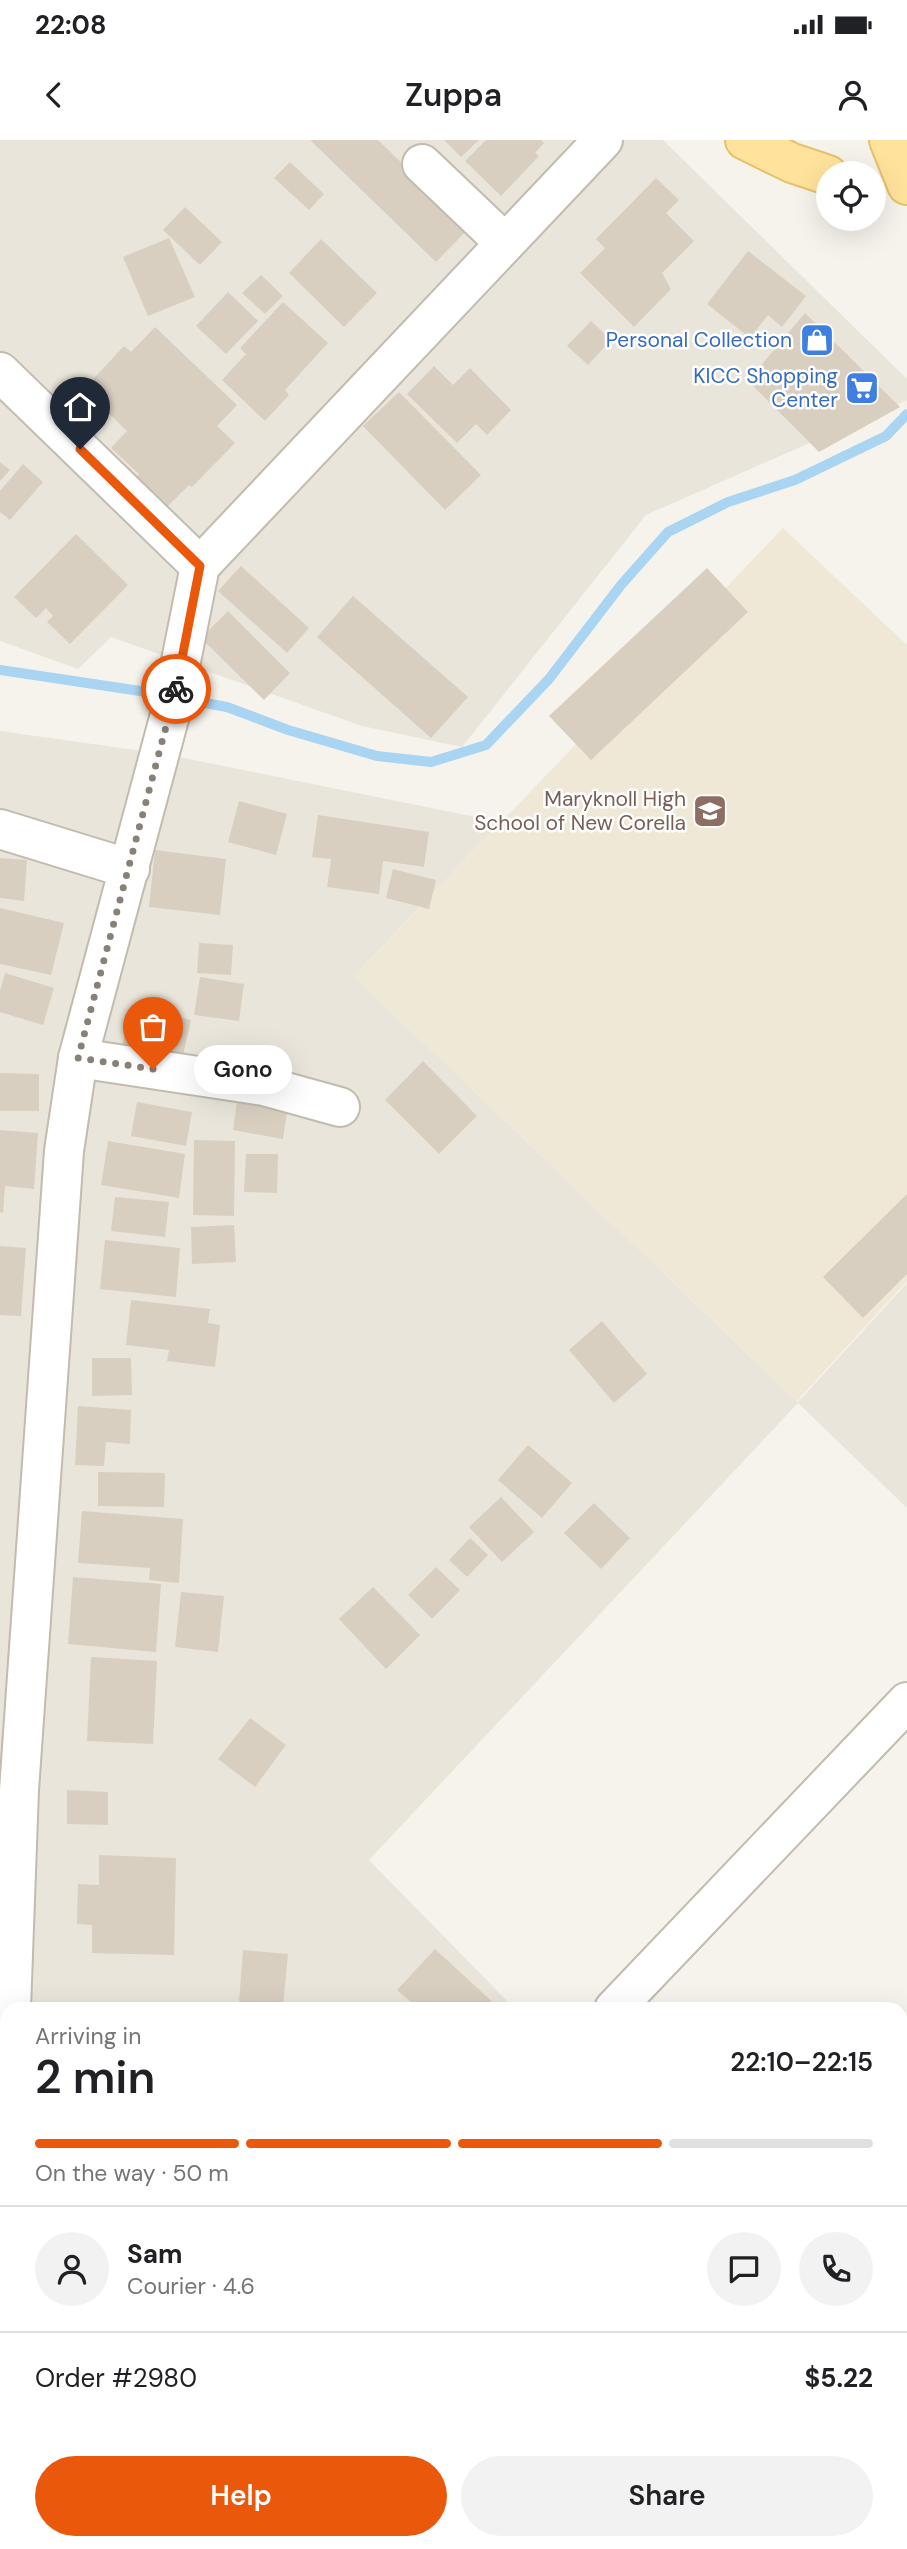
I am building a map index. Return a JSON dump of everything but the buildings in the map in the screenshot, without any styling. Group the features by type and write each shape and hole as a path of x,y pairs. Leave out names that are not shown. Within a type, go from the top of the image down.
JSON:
{"main road":[{"path":"745,140 792,163 816,171"},
{"path":"890,140 907,185"},
{"path":"886,189 907,194"}],"street":[{"path":"11,2002 19,1790 64,1151 78,1058 171,710 200,566 603,140"},
{"path":"422,164 505,243"},
{"path":"0,372 200,566"},
{"path":"0,829 130,869"},
{"path":"78,1058 264,1086 340,1107"},
{"path":"621,2002 907,1702"}],"shaded area":[{"path":"0,140 663,140 907,379 907,400 646,515 462,747 362,726 111,637 78,669 0,641"},
{"name":"Maryknoll High School of New Corella","path":"783,528 907,645 907,1281 797,1401 354,976"},
{"path":"0,731 164,754 501,822 354,976 798,1402 907,1283 907,1508 798,1403 369,1860 508,2002 0,2002"}],"waterway":[{"path":"0,670 227,707 288,730 377,756 431,762 486,745 549,679 621,585 668,532 728,502 795,480 886,436 907,414"}],"way so far":[{"path":"153,1069 78,1058 176,689"}],"place":[{"name":"Personal Collection","path":"817,340"},
{"name":"KICC Shopping Center","path":"862,388"},
{"name":"Maryknoll High School of New Corella","path":"710,811"},
{"name":"Gono","path":"153,1069"}],"route":[{"path":"80,449 200,566 176,689"}]}
